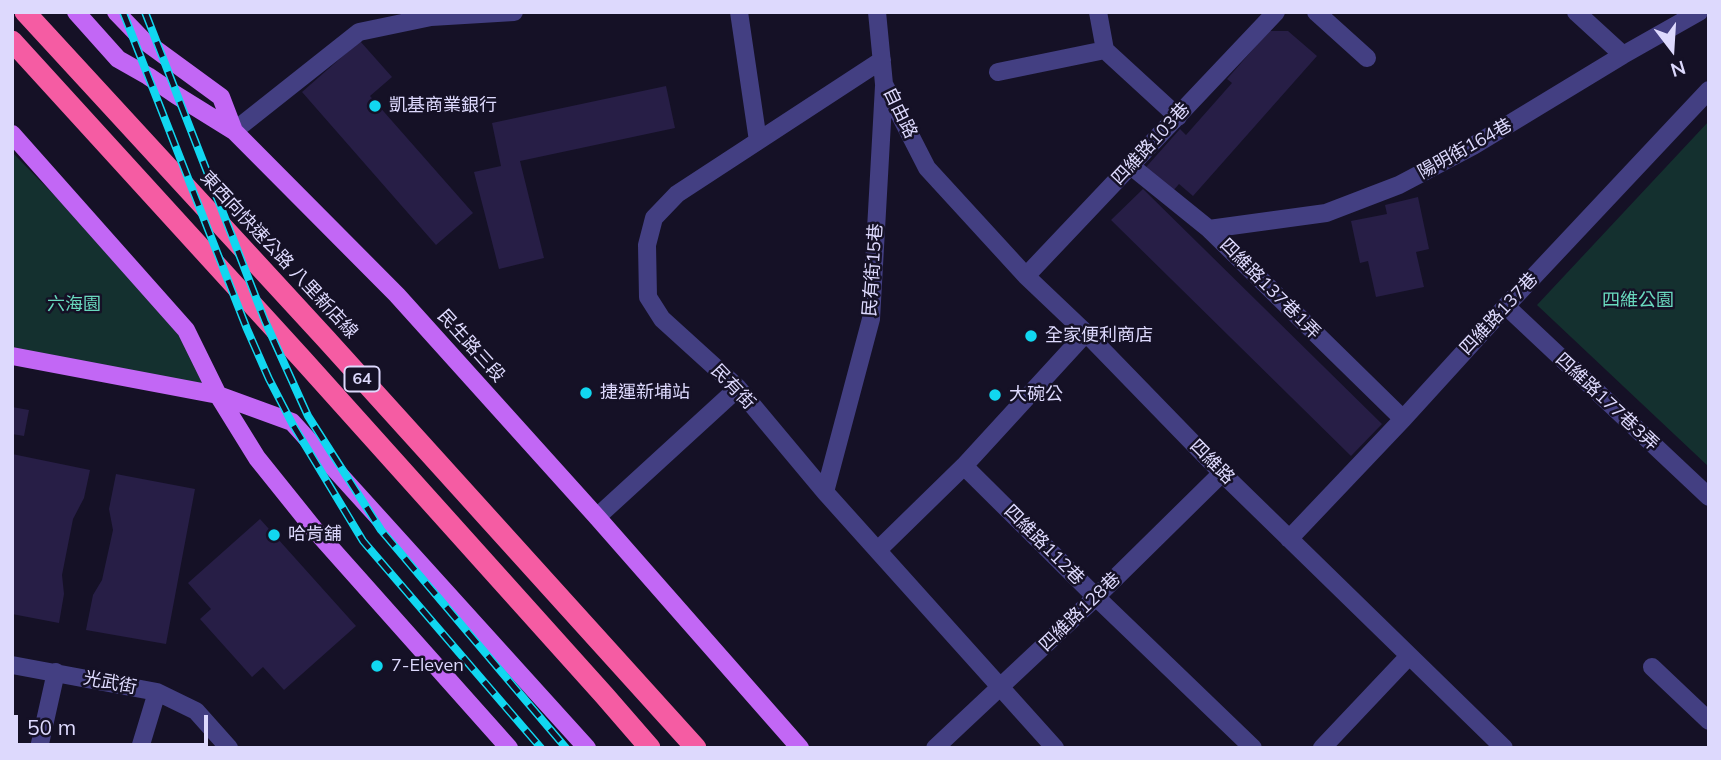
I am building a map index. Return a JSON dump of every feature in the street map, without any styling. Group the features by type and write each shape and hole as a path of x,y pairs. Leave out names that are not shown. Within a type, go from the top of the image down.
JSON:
{"highway":[{"name":"東西向快速公路 八里新店線","path":"25,12 696,748"},
{"name":"64","path":"12,41 294,350 650,748"}],"main road":[{"name":"民生路三段","path":"76,12 118,59 234,131 397,295 800,748"},
{"path":"116,12 143,40 221,97 234,131"},
{"path":"12,134 186,330 218,395 257,458 314,529 509,748"},
{"path":"12,356 218,395 292,422 587,748"}],"street":[{"path":"234,131 359,32 431,17 514,12"},
{"path":"739,12 758,141"},
{"name":"自由路","path":"877,12 884,84 927,168"},
{"path":"1098,12 1105,50 1178,117"},
{"name":"四維路103巷","path":"1027,276 1276,12"},
{"path":"1316,12 1367,58"},
{"path":"1576,12 1623,55"},
{"name":"陽明街164巷","path":"1209,229 1326,213 1399,185 1473,146 1699,12"},
{"path":"998,72 1105,50"},
{"name":"民有街","path":"882,60 677,194 654,218 647,245 648,297 662,320 738,388 825,492 1055,748"},
{"name":"民有街15巷","path":"825,492 871,319 884,84"},
{"name":"四維路137巷","path":"1289,539 1709,90"},
{"name":"四維路137巷1弄","path":"1131,166 1209,229 1403,419"},
{"name":"四維路","path":"927,168 1027,276 1289,539 1504,748"},
{"name":"四維路177巷3弄","path":"1506,306 1709,497"},
{"path":"878,550 964,466 1086,333"},
{"path":"597,517 738,388"},
{"name":"四維路112巷","path":"964,466 1253,748"},
{"name":"四維路128巷","path":"935,748 1097,597 1222,472"},
{"path":"1322,748 1409,656"},
{"name":"光武街","path":"12,665 158,692 196,711 229,748"},
{"path":"1652,667 1709,721"},
{"path":"39,748 56,672"},
{"path":"140,748 158,692"}],"green space":[{"name":"四維公園","path":"1709,121 1709,467 1537,305"},
{"name":"六海園","path":"12,152 186,330 218,395 12,356"}],"building":[{"path":"1269,31 1288,31 1317,56 1193,196 1179,184 1166,199 1139,175 1180,129 1186,135 1232,83 1227,79"},
{"path":"360,41 392,77 370,96 473,213 436,245 302,92"},
{"path":"666,86 675,128 520,161 544,258 499,269 474,172 501,166 492,123"},
{"path":"1143,189 1382,424 1351,456 1111,220"},
{"path":"1418,197 1429,249 1416,252 1424,287 1376,297 1368,261 1360,263 1351,221 1387,214 1385,205"},
{"path":"12,407 29,410 24,436 12,434"},
{"path":"12,454 90,470 84,498 73,519 62,575 64,594 59,623 12,614"},
{"path":"116,474 195,489 166,644 86,630 93,595 102,580 113,530 109,509"},
{"path":"260,519 356,626 284,690 263,667 252,677 200,619 211,609 188,583"}],"railway":[{"path":"123,12 247,329 293,425 363,541 541,748"},
{"path":"145,12 265,321 308,416 381,530 566,748"}],"place":[{"name":"凱基商業銀行","path":"375,106"},
{"name":"全家便利商店","path":"1031,336"},
{"name":"捷運新埔站","path":"586,393"},
{"name":"大碗公","path":"995,395"},
{"name":"哈肯舖","path":"274,535"},
{"name":"7-Eleven","path":"377,666"}]}
